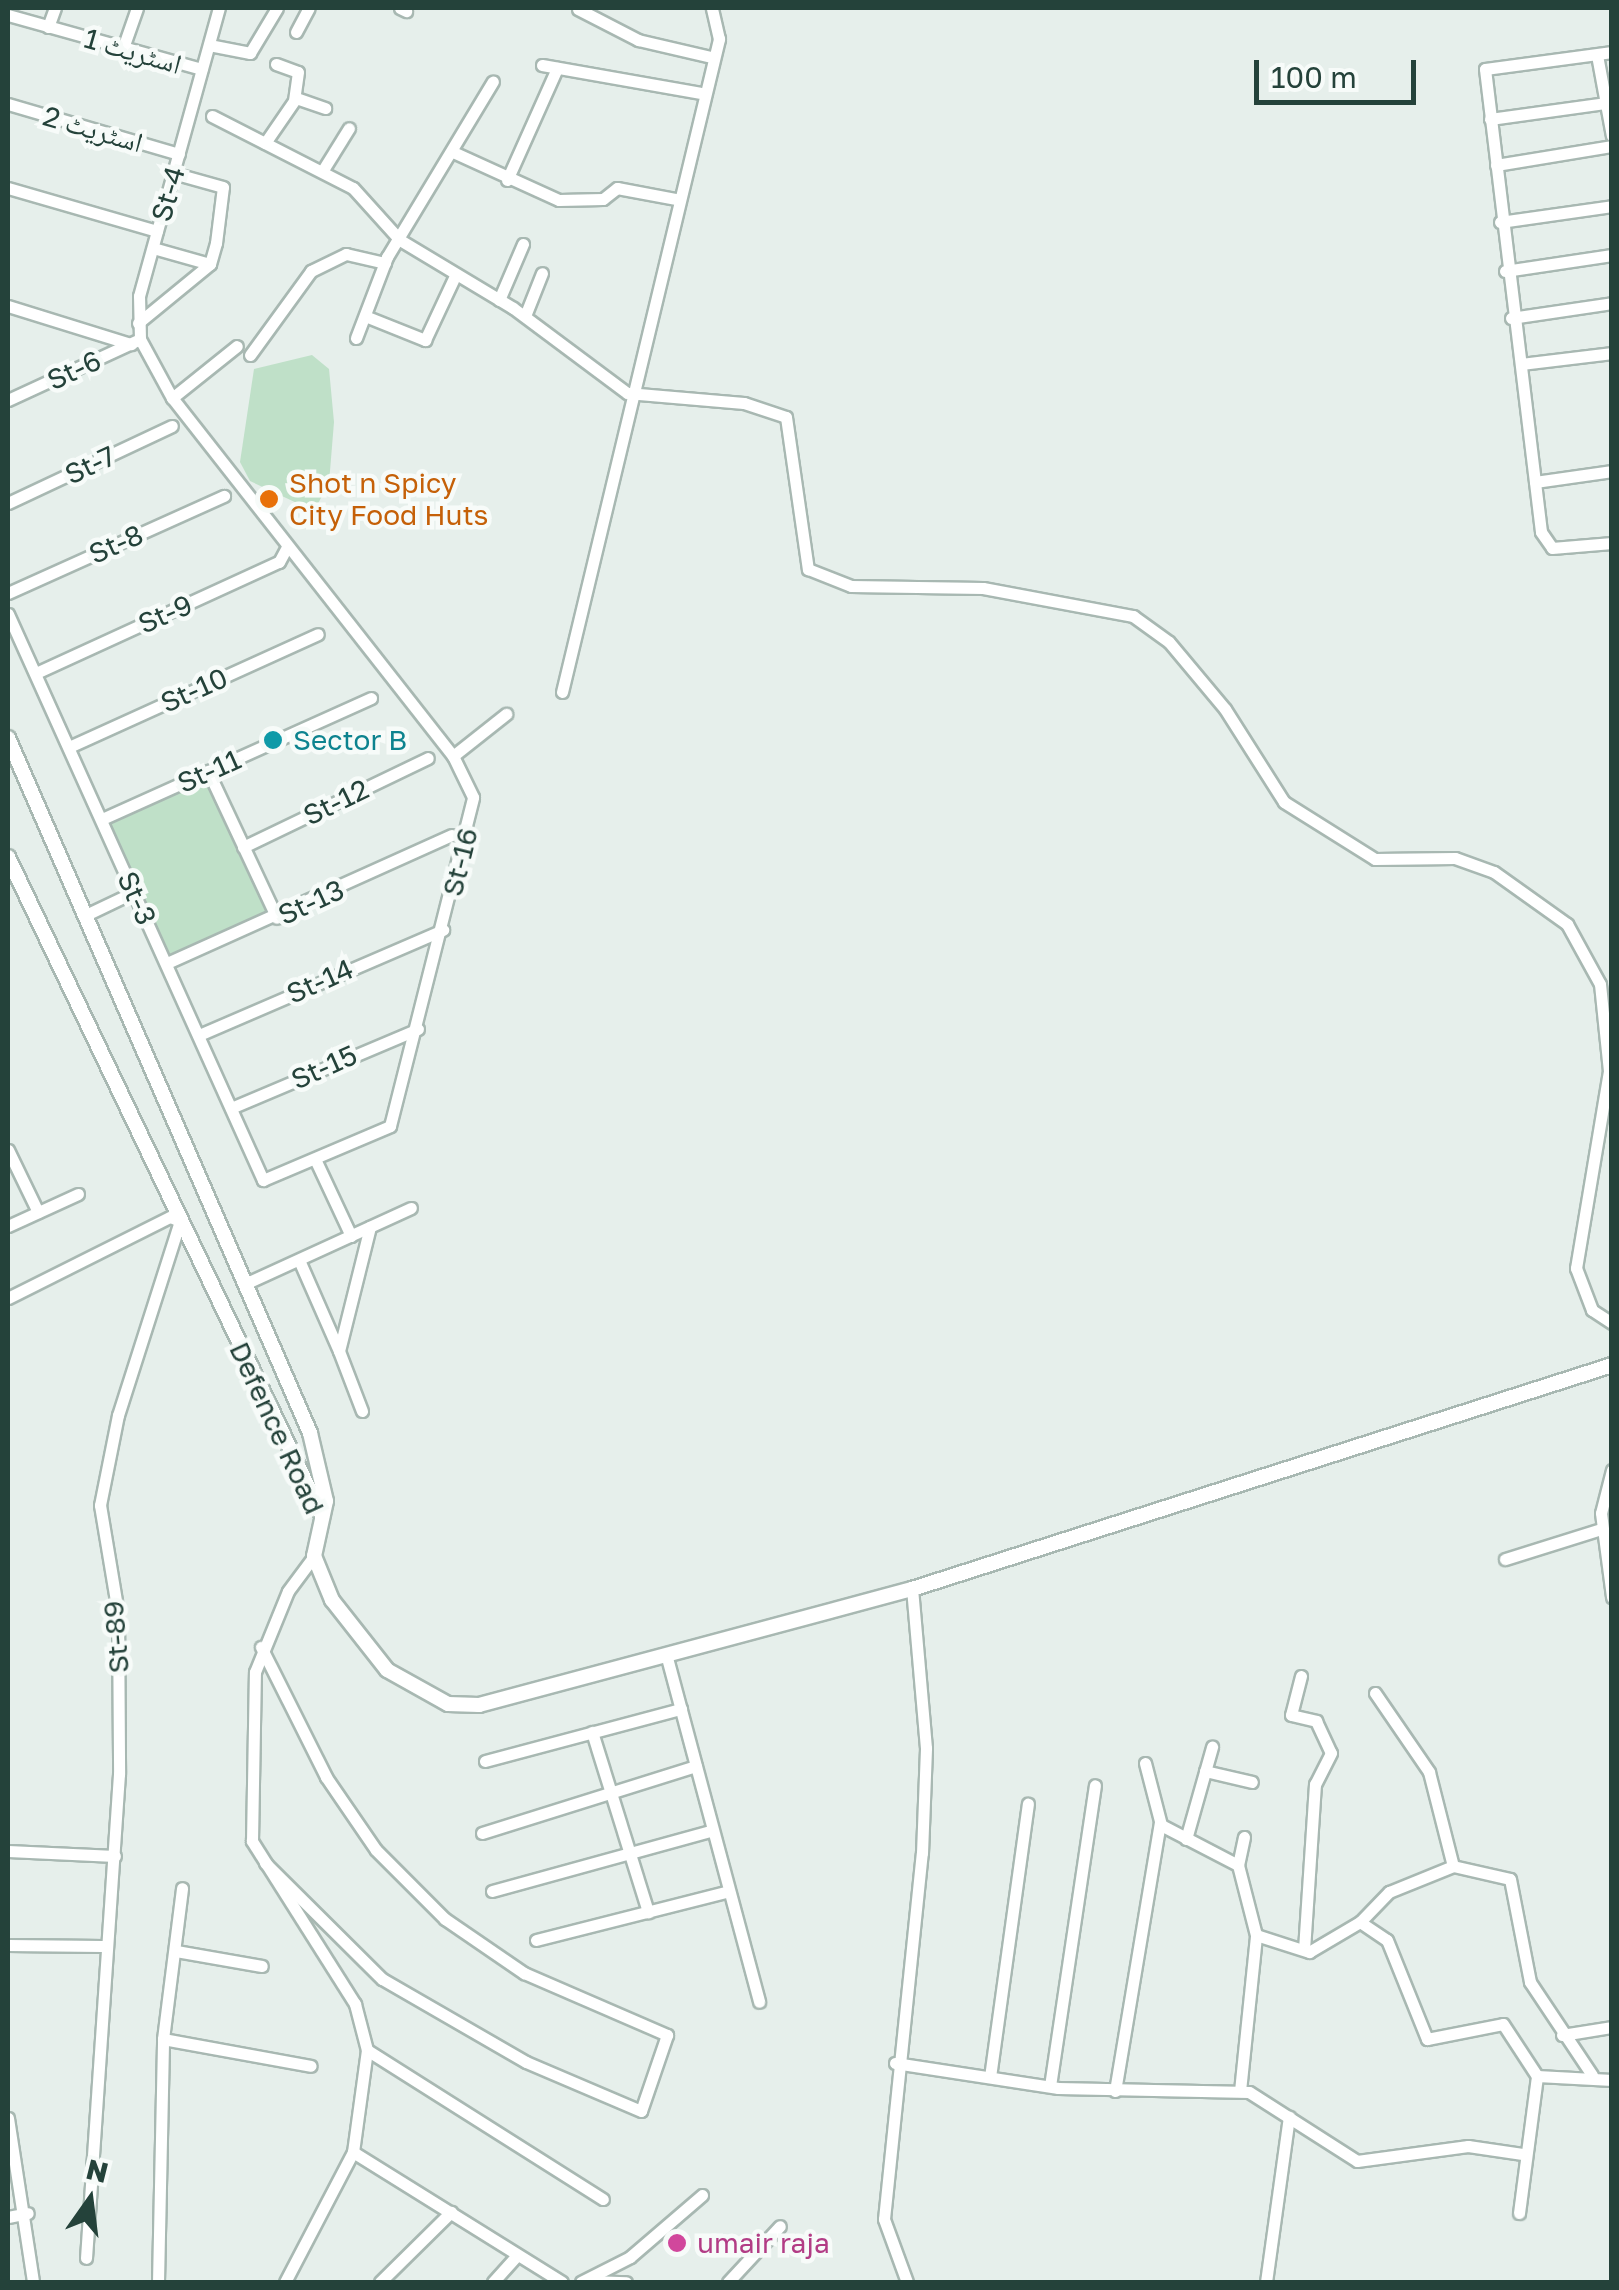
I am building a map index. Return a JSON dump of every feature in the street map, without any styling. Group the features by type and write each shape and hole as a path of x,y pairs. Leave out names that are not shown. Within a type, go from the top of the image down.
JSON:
{"street":[{"path":"48,26 55,8"},
{"path":"123,48 136,8"},
{"name":"St-4","path":"138,323 153,248 220,8"},
{"path":"209,45 250,53 277,8"},
{"path":"296,32 310,8"},
{"path":"578,8 638,40 711,57"},
{"path":"562,692 627,392 700,93 719,39 712,8"},
{"name":"اسٹریٹ 1","path":"8,15 202,68"},
{"path":"1612,52 1485,69 1511,318 1521,364 1535,482 1552,548 1612,543"},
{"path":"1597,55 1609,103 1612,136"},
{"path":"265,143 294,99 298,72 276,64"},
{"path":"542,65 700,93"},
{"path":"506,180 557,68"},
{"path":"356,338 385,264 493,80"},
{"path":"294,99 325,108"},
{"path":"1490,120 1609,103"},
{"name":"اسٹریٹ 2","path":"8,104 179,154"},
{"path":"212,116 324,170 389,219 400,240 525,316 627,392 744,402 786,417 808,569 852,586 983,588 1133,616 1168,642 1225,709 1284,802 1375,859 1456,858 1494,872 1567,924 1600,984 1609,1071 1576,1268 1592,1310 1612,1322"},
{"path":"324,170 349,128"},
{"path":"1496,165 1612,146"},
{"path":"453,152 506,180 559,200 602,199 616,188 675,199"},
{"path":"138,323 210,264 222,187 173,173"},
{"path":"8,188 158,230"},
{"path":"1500,222 1612,206"},
{"path":"500,300 523,244"},
{"path":"153,248 210,264"},
{"path":"250,355 311,271 346,254 385,264"},
{"path":"1505,272 1612,256"},
{"path":"525,316 542,273"},
{"path":"365,316 425,340 455,276"},
{"path":"1511,318 1612,303"},
{"path":"8,306 136,342"},
{"name":"St-16","path":"138,323 136,342 172,398 453,756 473,797 443,930 390,1126 266,1182"},
{"name":"St-6","path":"8,400 136,342"},
{"path":"172,398 237,346"},
{"path":"1521,364 1612,352"},
{"name":"St-7","path":"8,503 172,426"},
{"path":"1535,482 1612,471"},
{"name":"St-8","path":"8,593 224,496"},
{"name":"St-9","path":"36,673 280,562 288,547"},
{"name":"St-3","path":"8,614 266,1182"},
{"name":"St-10","path":"69,747 318,634"},
{"name":"St-11","path":"102,819 371,698"},
{"path":"453,756 506,714"},
{"path":"8,738 90,913 249,1282 319,1458 322,1516"},
{"name":"St-12","path":"243,847 428,758"},
{"path":"208,771 277,918"},
{"name":"St-13","path":"167,963 277,918 452,835"},
{"name":"Defence Road","path":"8,858 322,1516 314,1556 261,1647 250,1704 252,1841 355,2004 367,2050 353,2152 285,2282"},
{"path":"90,913 134,892"},
{"name":"St-14","path":"199,1035 443,930"},
{"name":"St-15","path":"231,1108 418,1029"},
{"path":"8,1150 38,1212"},
{"path":"316,1159 351,1236"},
{"path":"8,1226 78,1194"},
{"path":"249,1282 411,1208"},
{"path":"8,1298 170,1217 180,1221"},
{"name":"St-89","path":"86,2258 102,1946 114,1856 121,1661 100,1505 118,1415 180,1221"},
{"path":"339,1351 370,1227"},
{"path":"300,1260 362,1410"},
{"path":"314,1556 358,1638 387,1670 448,1704 480,1705 912,1589 1612,1365"},
{"path":"1612,1470 1601,1529 1612,1597"},
{"path":"1506,1559 1601,1529"},
{"path":"907,2282 884,2218 895,2064 914,1973 926,1748 912,1589"},
{"path":"261,1647 326,1776 376,1850 446,1918 524,1973 667,2035 641,2111 526,2062 382,1979 266,1863"},
{"path":"666,1654 759,2002"},
{"path":"1302,1676 1291,1715 1316,1721 1331,1753 1315,1784 1304,1950"},
{"path":"1375,1692 1429,1772 1452,1866"},
{"path":"485,1761 681,1709"},
{"path":"592,1732 648,1912"},
{"path":"1186,1839 1212,1747"},
{"path":"1115,2091 1160,1824 1145,1763"},
{"path":"482,1833 696,1766"},
{"path":"1205,1771 1252,1782"},
{"path":"1050,2086 1095,1785"},
{"path":"990,2078 1028,1804"},
{"path":"1160,1824 1238,1865"},
{"path":"492,1891 713,1830"},
{"path":"1240,2091 1256,1935 1238,1865 1244,1838"},
{"path":"8,1851 114,1856"},
{"path":"1256,1935 1304,1950 1360,1922 1389,1892 1452,1866 1510,1879 1530,1982 1592,2075"},
{"path":"158,2282 163,2039 182,1888"},
{"path":"536,1940 730,1891"},
{"path":"1360,1922 1387,1940 1427,2039 1504,2024 1537,2076 1522,2154 1519,2213"},
{"path":"8,1946 102,1946"},
{"path":"176,1950 262,1966"},
{"path":"1562,2035 1612,2027"},
{"path":"163,2039 311,2066"},
{"path":"367,2050 602,2199"},
{"path":"895,2064 1050,2086 1115,2091 1240,2091 1357,2160 1468,2146 1522,2154"},
{"path":"1537,2076 1592,2075 1612,2080"},
{"path":"1266,2282 1289,2117"},
{"path":"8,2122 28,2213 33,2282"},
{"path":"353,2152 562,2282"},
{"path":"581,2282 644,2247 702,2194"},
{"path":"380,2282 450,2212"},
{"path":"8,2217 28,2213"},
{"path":"728,2282 741,2277 780,2226"},
{"path":"493,2282 517,2255"},
{"path":"581,2282 626,2282"}],"green space":[{"path":"312,355 329,369 334,422 329,483 314,511 250,481 240,462 254,369"},
{"path":"208,771 277,918 167,963 102,819"}],"place":[{"name":"Shot n Spicy City Food Huts","path":"269,499"},
{"name":"Sector B","path":"273,740"},
{"name":"umair raja","path":"677,2243"}]}
